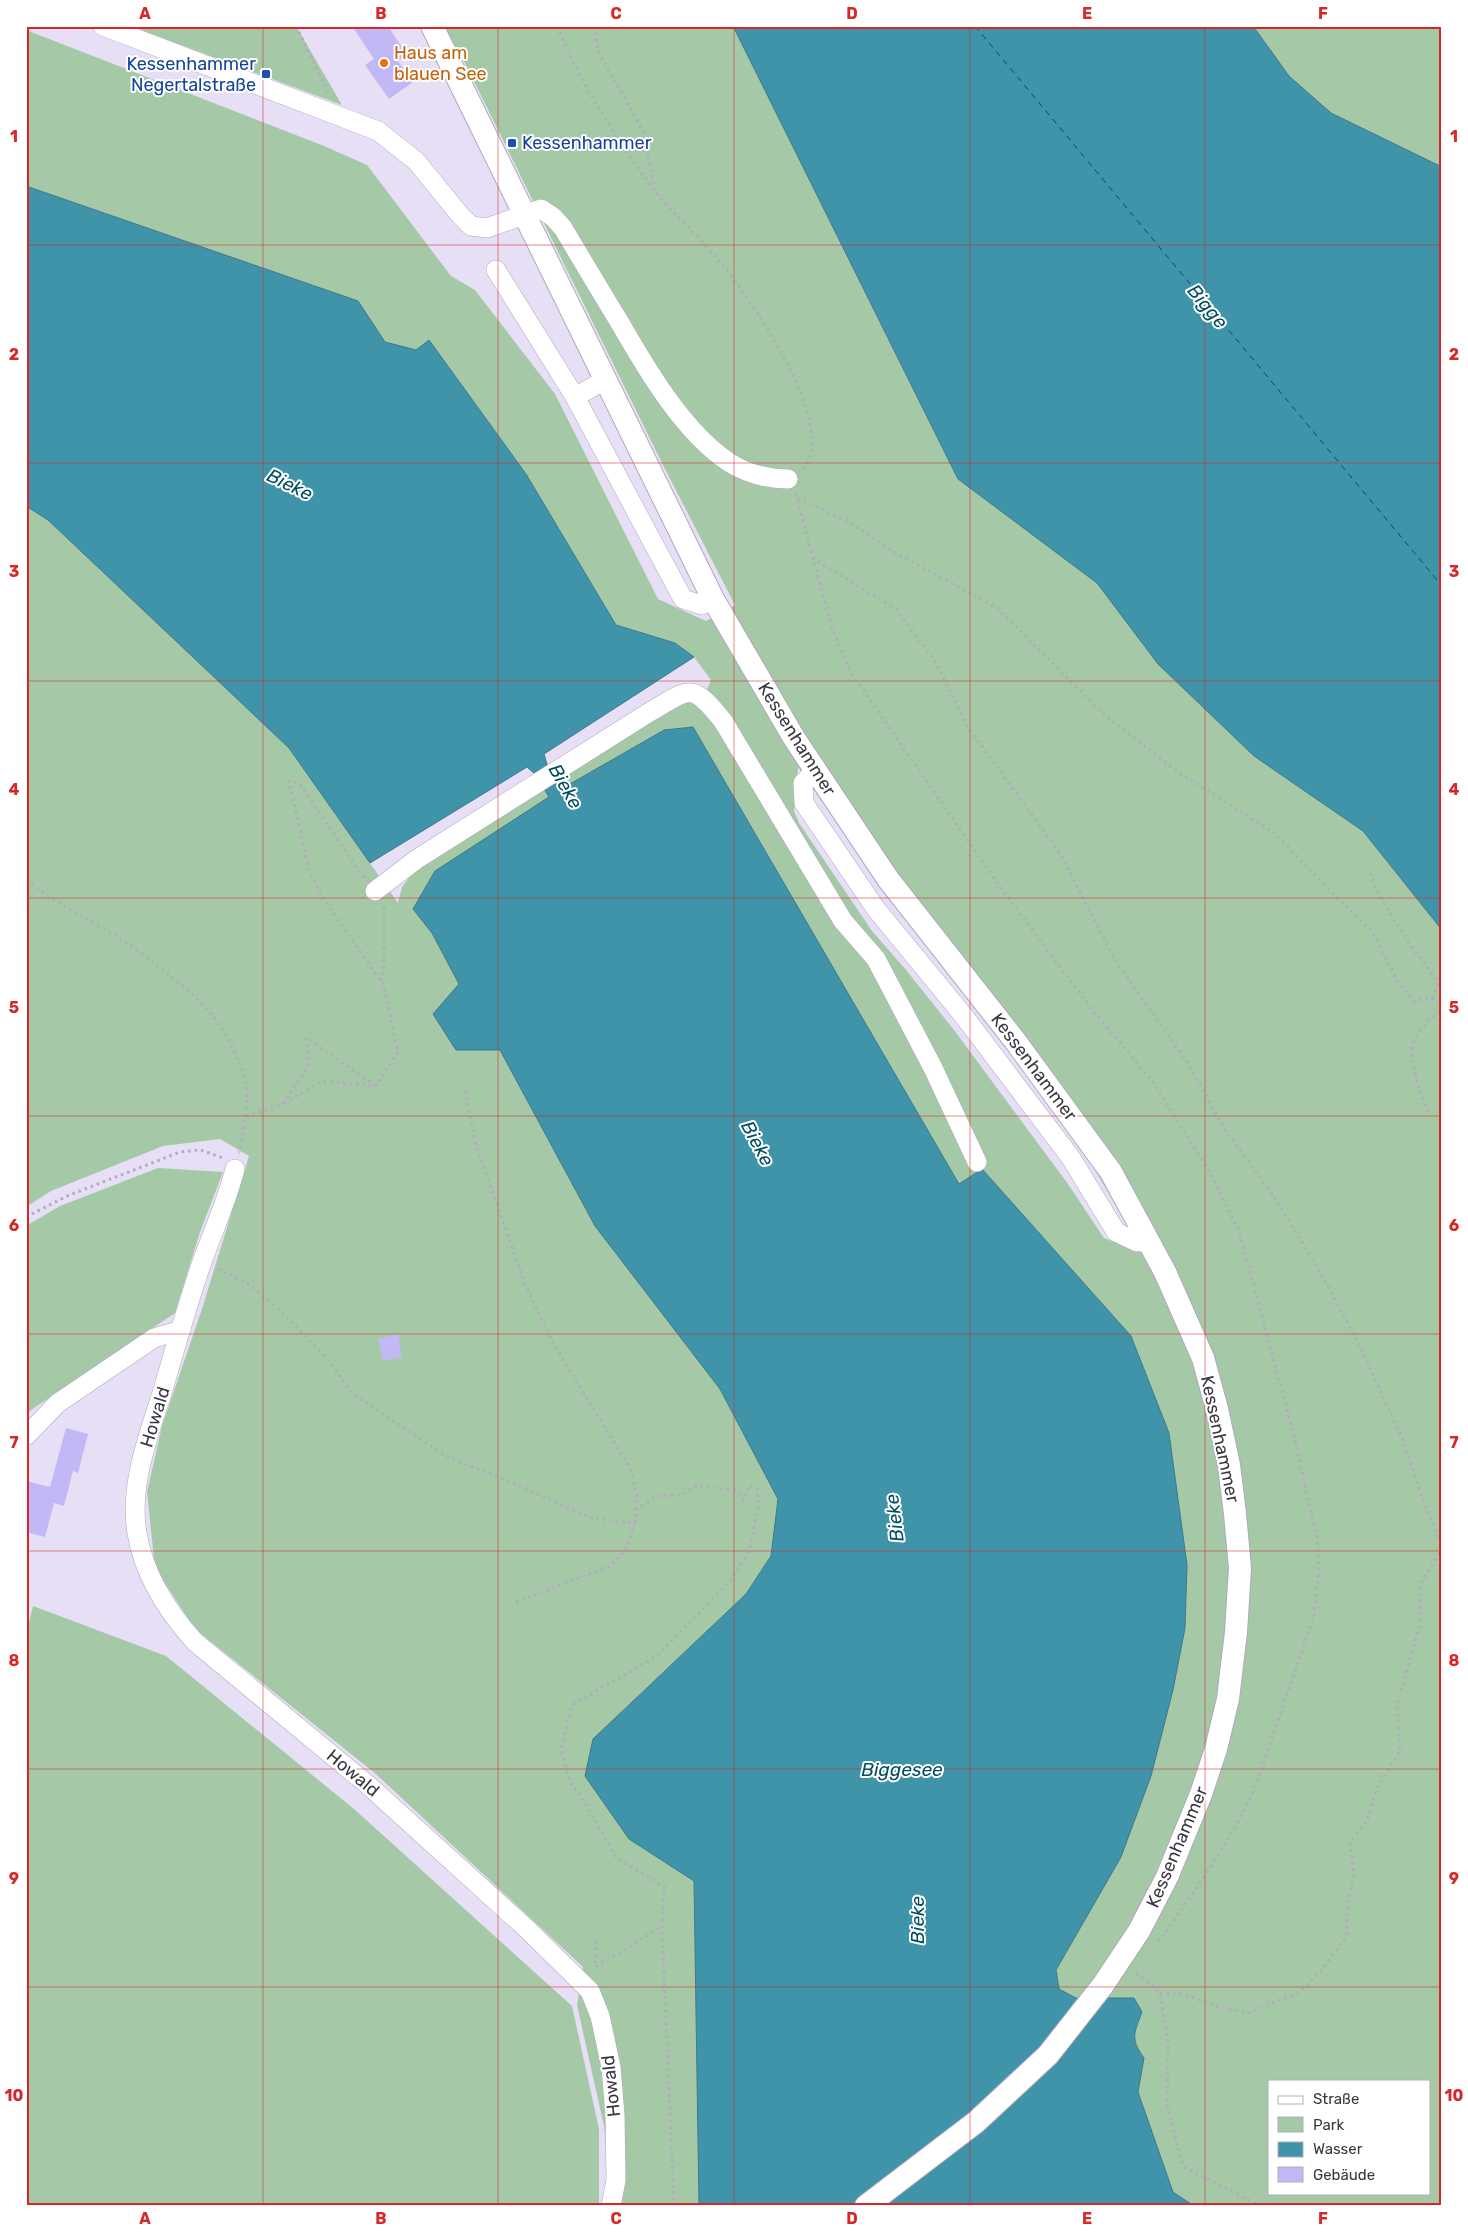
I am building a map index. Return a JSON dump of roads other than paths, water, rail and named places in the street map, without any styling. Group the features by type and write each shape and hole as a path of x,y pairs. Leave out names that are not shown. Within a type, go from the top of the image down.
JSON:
{"main road":[{"name":"Kessenhammer","path":"432,26 713,599 752,667 816,770 888,879 1016,1042 1111,1172 1165,1272 1202,1358 1218,1409 1229,1465 1240,1568 1236,1632 1228,1699 1216,1749 1201,1794 1167,1877 1139,1931 1103,1985 1048,2054 976,2122 866,2206"}],"street":[{"path":"103,26 378,131 410,156 471,226 487,228 541,209 553,217 563,228 668,400 705,442 730,463 759,476 788,479"},
{"path":"496,270 575,397 683,598 702,605 713,599"},
{"path":"575,397 605,380"},
{"path":"375,891 417,859 686,692 704,698 723,721 843,921 876,959 932,1068 977,1162"},
{"path":"816,770 803,783 804,803 876,909 964,1015 1070,1158 1116,1232 1136,1242 1148,1240"},
{"path":"876,959 900,938"},
{"name":"Howald","path":"235,1169 181,1330 142,1461 135,1500 137,1533 146,1564 158,1594 173,1617 195,1642 368,1785 527,1928 583,1984 595,2001 611,2067 615,2115 616,2180 611,2206"},
{"path":"26,1436 58,1403 154,1338 181,1330"}],"water":[{"name":"Bigge","path":"733,26 1253,26 1289,76 1331,113 1442,167 1442,930 1363,831 1254,756 1158,664 1097,583 958,479"},
{"name":"Biggesee","path":"26,186 358,301 385,342 416,350 429,340 526,474 616,625 675,643 694,657 544,754 548,768 563,788 664,730 693,727 959,1184 982,1169 1131,1336 1169,1433 1187,1565 1185,1628 1173,1690 1151,1776 1121,1857 1056,1970 1059,1989 1076,1998 1134,1998 1142,2012 1135,2031 1135,2041 1144,2058 1138,2092 1173,2192 1194,2206 699,2206 694,1881 629,1839 585,1776 593,1739 746,1594 771,1556 778,1499 720,1389 595,1226 500,1050 456,1050 433,1014 459,984 432,933 413,909 435,871 549,797 536,775 527,767 370,863 289,748 48,520 26,506"}],"place":[{"name":"Haus am blauen See","path":"384,63"},
{"name":"Kessenhammer Negertalstraße","path":"266,74"},
{"name":"Kessenhammer","path":"512,143"}],"water label":[{"name":"Bieke","path":"290,484"},
{"name":"Bieke","path":"566,786"},
{"name":"Bieke","path":"758,1143"},
{"name":"Bieke","path":"894,1518"},
{"name":"Bieke","path":"917,1920"}]}
